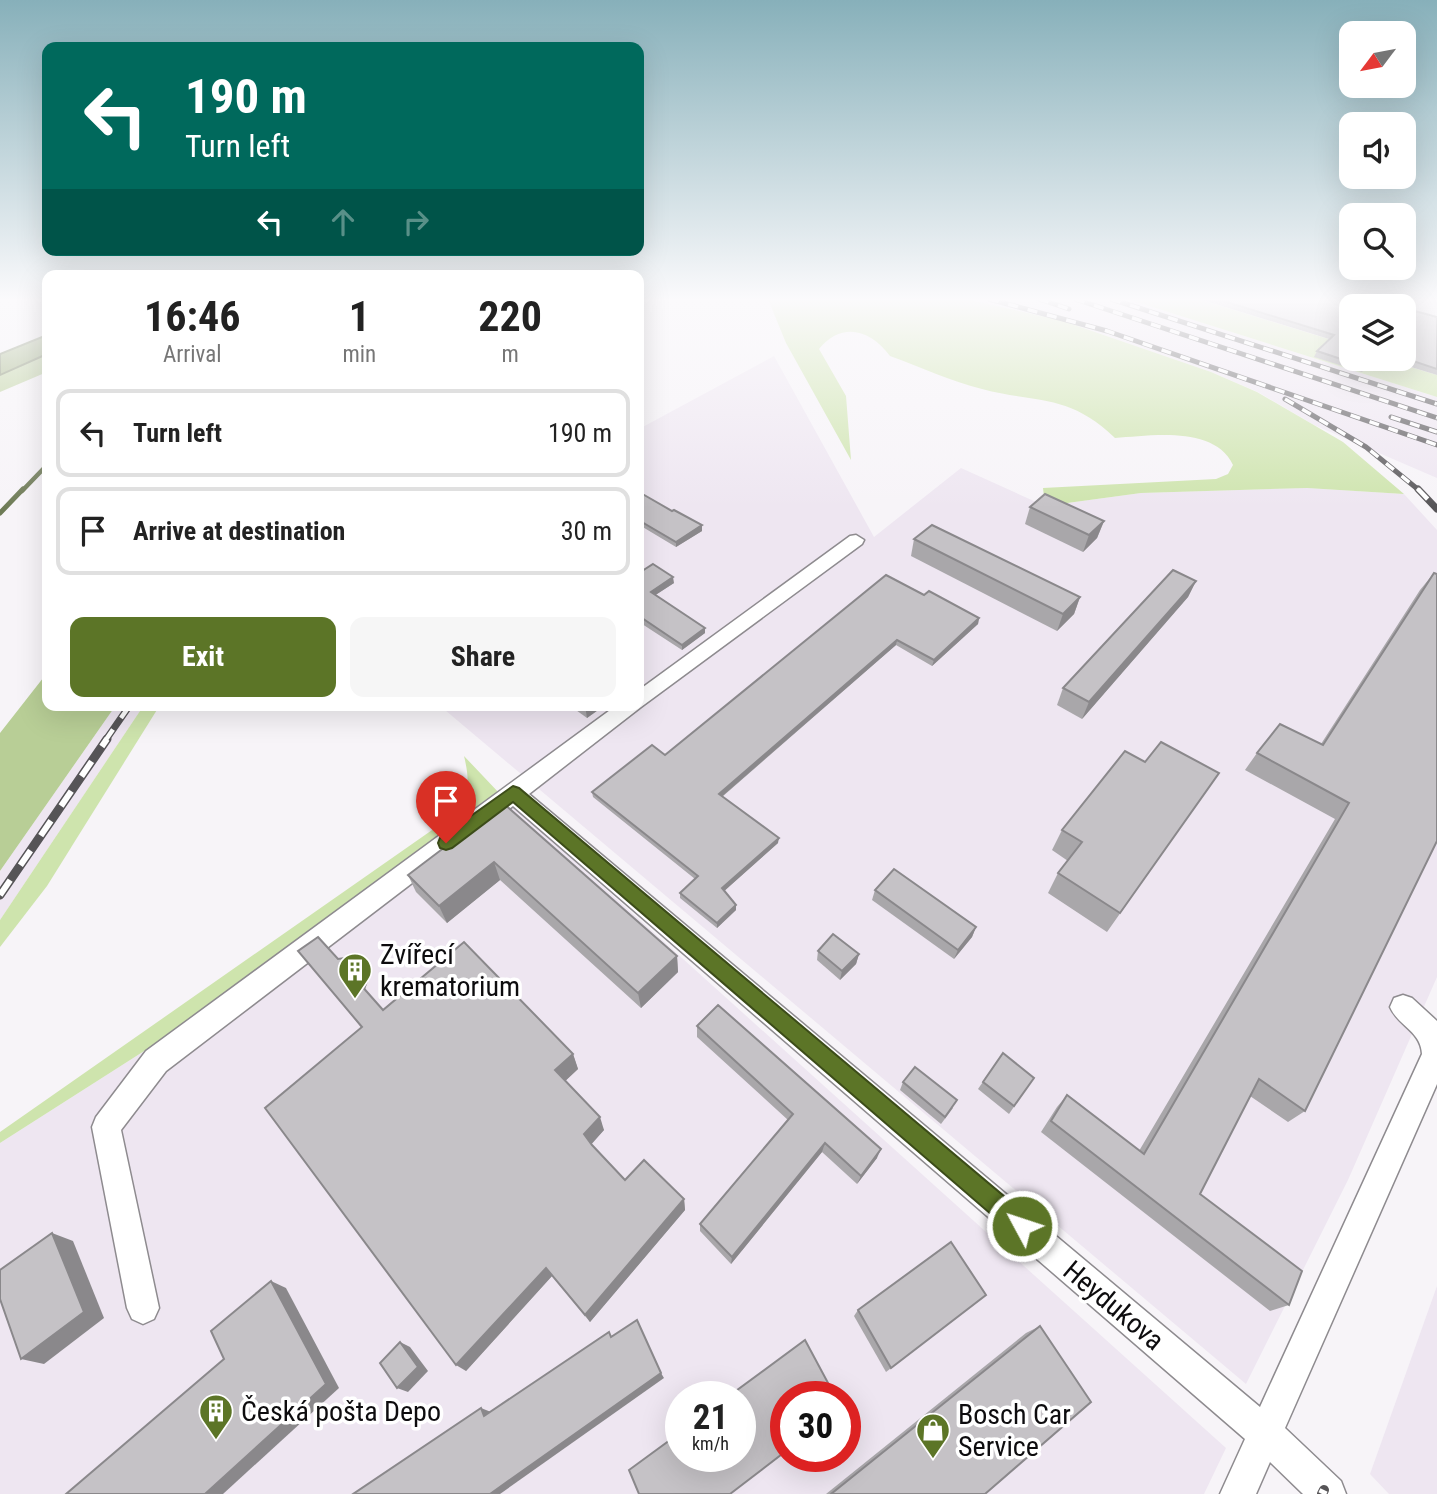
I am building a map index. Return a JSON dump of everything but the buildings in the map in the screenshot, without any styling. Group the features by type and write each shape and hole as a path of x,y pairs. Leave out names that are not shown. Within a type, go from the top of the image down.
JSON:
{"street":[{"path":"644,696 856,540"},
{"path":"143,1308 106,1127 156,1061 624,711"},
{"name":"Heydukova","path":"513,793 1266,1434 1328,1494"},
{"path":"1238,1494 1436,1055 1437,1045 1431,1033 1403,1007"}],"shaded area":[{"path":"0,369 14,369 0,375"},
{"path":"14,369 42,369 42,374 0,392 0,375"},
{"path":"750,369 781,369 874,537 961,468 1045,506 1141,493 1307,488 1404,494 1437,530 1437,977 1348,1180 1246,1384 446,711 644,711 644,426"},
{"path":"800,369 830,369 846,396 851,460"},
{"path":"923,369 1201,369 1257,392 1343,442 1404,494 1307,488 1141,493 1045,506 1043,488 1216,479 1228,474 1233,465 1224,452 1197,438 1163,435 1115,438 1082,413 1067,407 958,382"},
{"path":"1201,369 1339,369 1339,371 1355,371 1437,397 1437,478 1314,425 1258,392"},
{"path":"1416,369 1437,375 1437,397 1355,371 1416,371"},
{"path":"42,679 42,711 112,711 0,871 0,733"},
{"path":"112,711 140,711 0,920 0,871"},
{"path":"140,711 156,711 47,886 0,947 0,920"},
{"path":"464,756 501,795 174,1032 0,1143 0,1132 435,828 459,804 467,790"},
{"path":"501,795 1226,1448 1204,1494 0,1494 0,1143 174,1032"},
{"path":"1437,1286 1437,1494 1389,1494 1370,1474"}],"waterway":[{"path":"22,491 42,470"},
{"path":"0,513 23,489"}],"railway":[{"path":"1216,369 1437,445"},
{"path":"1287,369 1437,418"},
{"path":"1327,369 1437,404"},
{"path":"1285,399 1366,447 1420,491"},
{"path":"1391,417 1437,432"},
{"path":"1420,491 1437,509"},
{"path":"105,741 126,711"},
{"path":"0,895 107,739"},
{"path":"1322,1494 1324,1490"}],"place":[{"name":"Zvířecí krematorium","path":"355,1000"},
{"name":"Česká pošta Depo","path":"216,1441"},
{"name":"Bosch Car Service","path":"933,1460"}],"route":[{"path":"446,843 513,793 1022,1226"}]}
